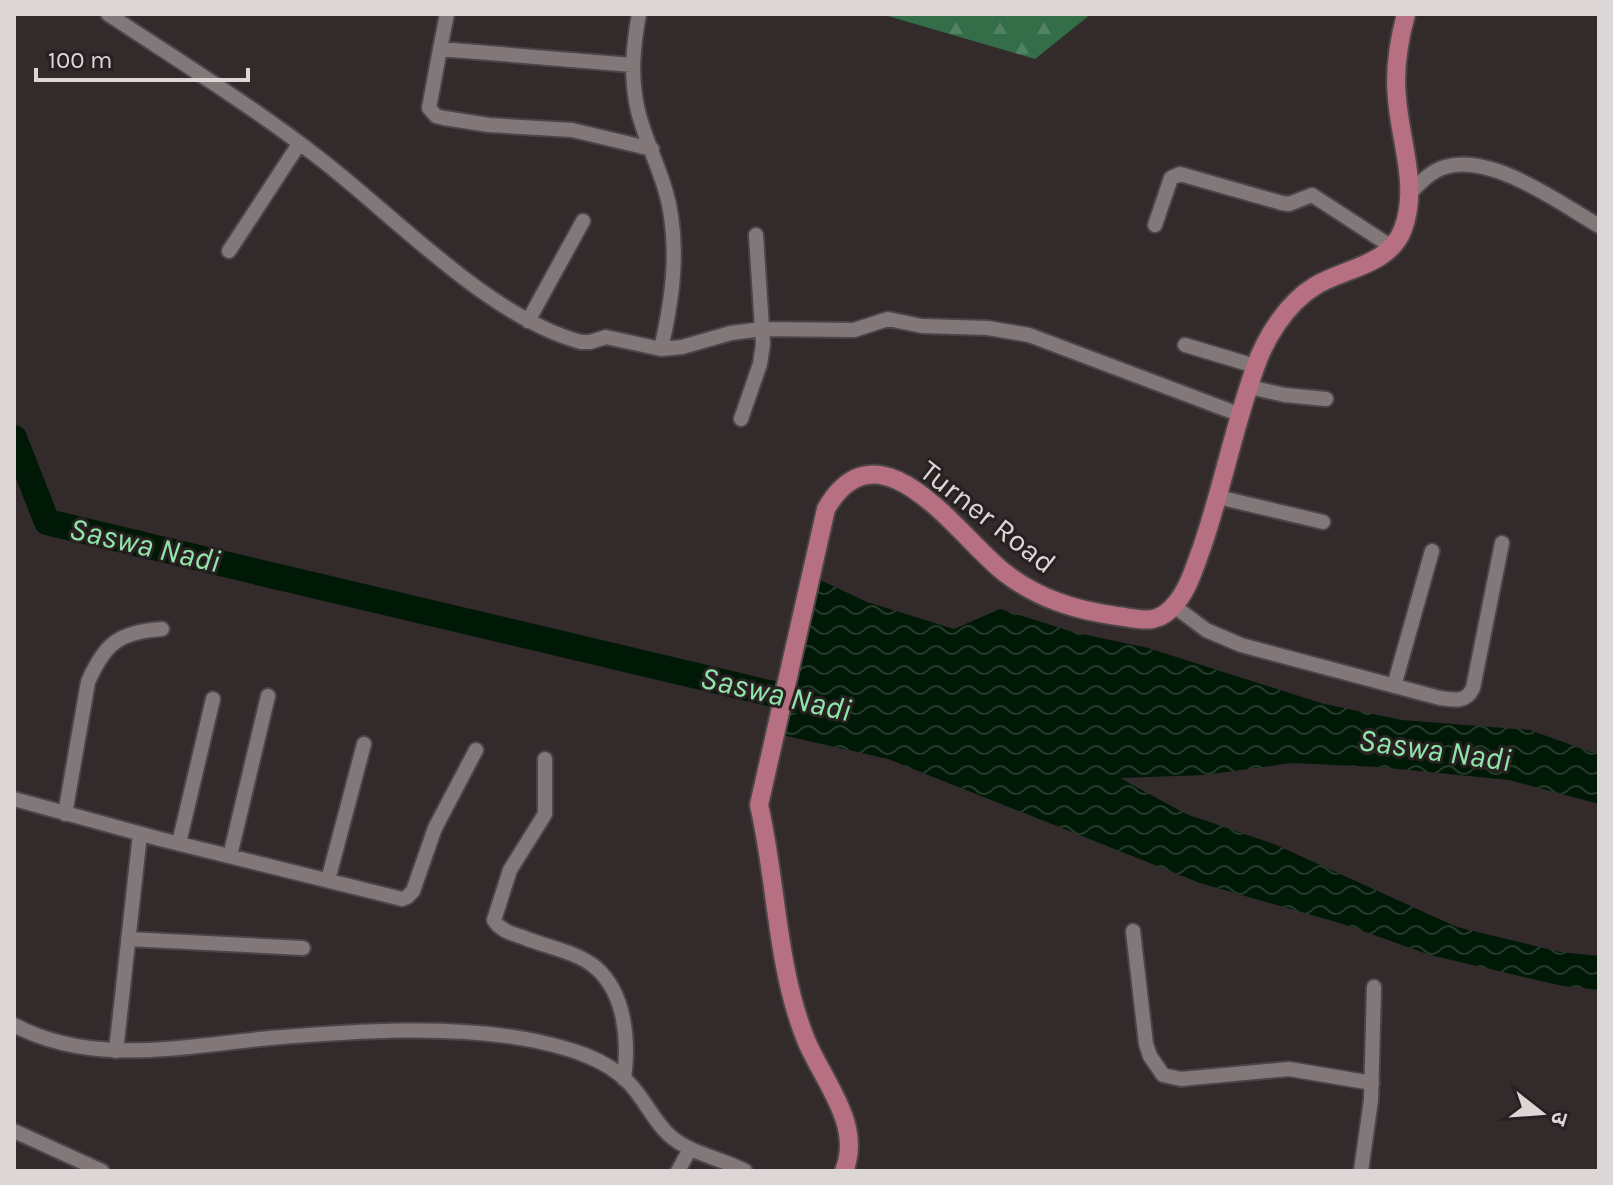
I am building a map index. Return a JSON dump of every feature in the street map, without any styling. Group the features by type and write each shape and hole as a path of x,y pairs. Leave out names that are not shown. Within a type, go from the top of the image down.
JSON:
{"main road":[{"path":"1174,606 1193,572 1255,366 1277,325 1306,292 1369,263 1392,247 1402,233 1410,193 1396,94 1398,55 1406,14"},
{"name":"Turner Road","path":"844,1171 850,1150 848,1130 807,1041 794,1002 759,805 826,509 848,482 881,476 913,489 933,503 1005,573 1033,592 1061,605 1143,619 1154,619 1174,606"}],"street":[{"path":"108,14 299,144 481,291 528,321 581,342 606,337 661,349 682,347 731,333 762,329 854,330 888,319 922,326 1017,332 1241,415"},
{"path":"447,14 429,101 429,108 436,116 489,125 572,130 652,149"},
{"path":"639,14 632,65 638,112 671,216 673,286 661,349"},
{"path":"440,49 632,65"},
{"path":"229,251 299,144"},
{"path":"1410,193 1425,178 1442,168 1478,166 1501,173 1545,194 1599,226"},
{"path":"1155,225 1171,178 1180,174 1282,203 1289,204 1312,195 1392,247"},
{"path":"528,321 583,221"},
{"path":"741,419 760,364 762,329 756,235"},
{"path":"1185,345 1255,366"},
{"path":"1249,387 1326,399"},
{"path":"1218,497 1323,522"},
{"path":"1174,606 1206,630 1241,645 1394,686 1461,700 1470,693 1502,543"},
{"path":"1394,686 1432,551"},
{"path":"65,814 88,682 95,665 116,640 127,633 162,629"},
{"path":"230,856 268,696"},
{"path":"179,843 213,699"},
{"path":"328,880 364,744"},
{"path":"14,799 392,897 407,897 413,891 435,828 476,750"},
{"path":"545,759 545,814 510,870 494,920 508,932 582,959 606,979 622,1014 626,1044 624,1079"},
{"path":"116,1051 140,834"},
{"path":"1133,931 1146,1044 1163,1075 1181,1079 1289,1069 1372,1083"},
{"path":"128,939 303,948"},
{"path":"1361,1171 1372,1083 1374,987"},
{"path":"14,1025 62,1043 116,1051 327,1033 465,1033 534,1040 572,1050 597,1061 624,1079 660,1125 690,1149 745,1171"},
{"path":"14,1131 102,1171"},
{"path":"678,1171 690,1149"}],"green space":[{"path":"881,14 1091,14 1035,59"}],"water":[{"path":"818,579 867,602 954,629 1000,609 1073,632 1148,648 1324,704 1402,720 1530,730 1599,755 1599,804 1509,780 1378,767 1292,763 1205,775 1120,778 1186,814 1274,844 1457,927 1560,952 1599,956 1599,990 1563,986 1430,955 1343,924 1200,883 888,759 782,735"}],"waterway":[{"name":"Saswa Nadi","path":"14,438 47,522 807,702"}]}
